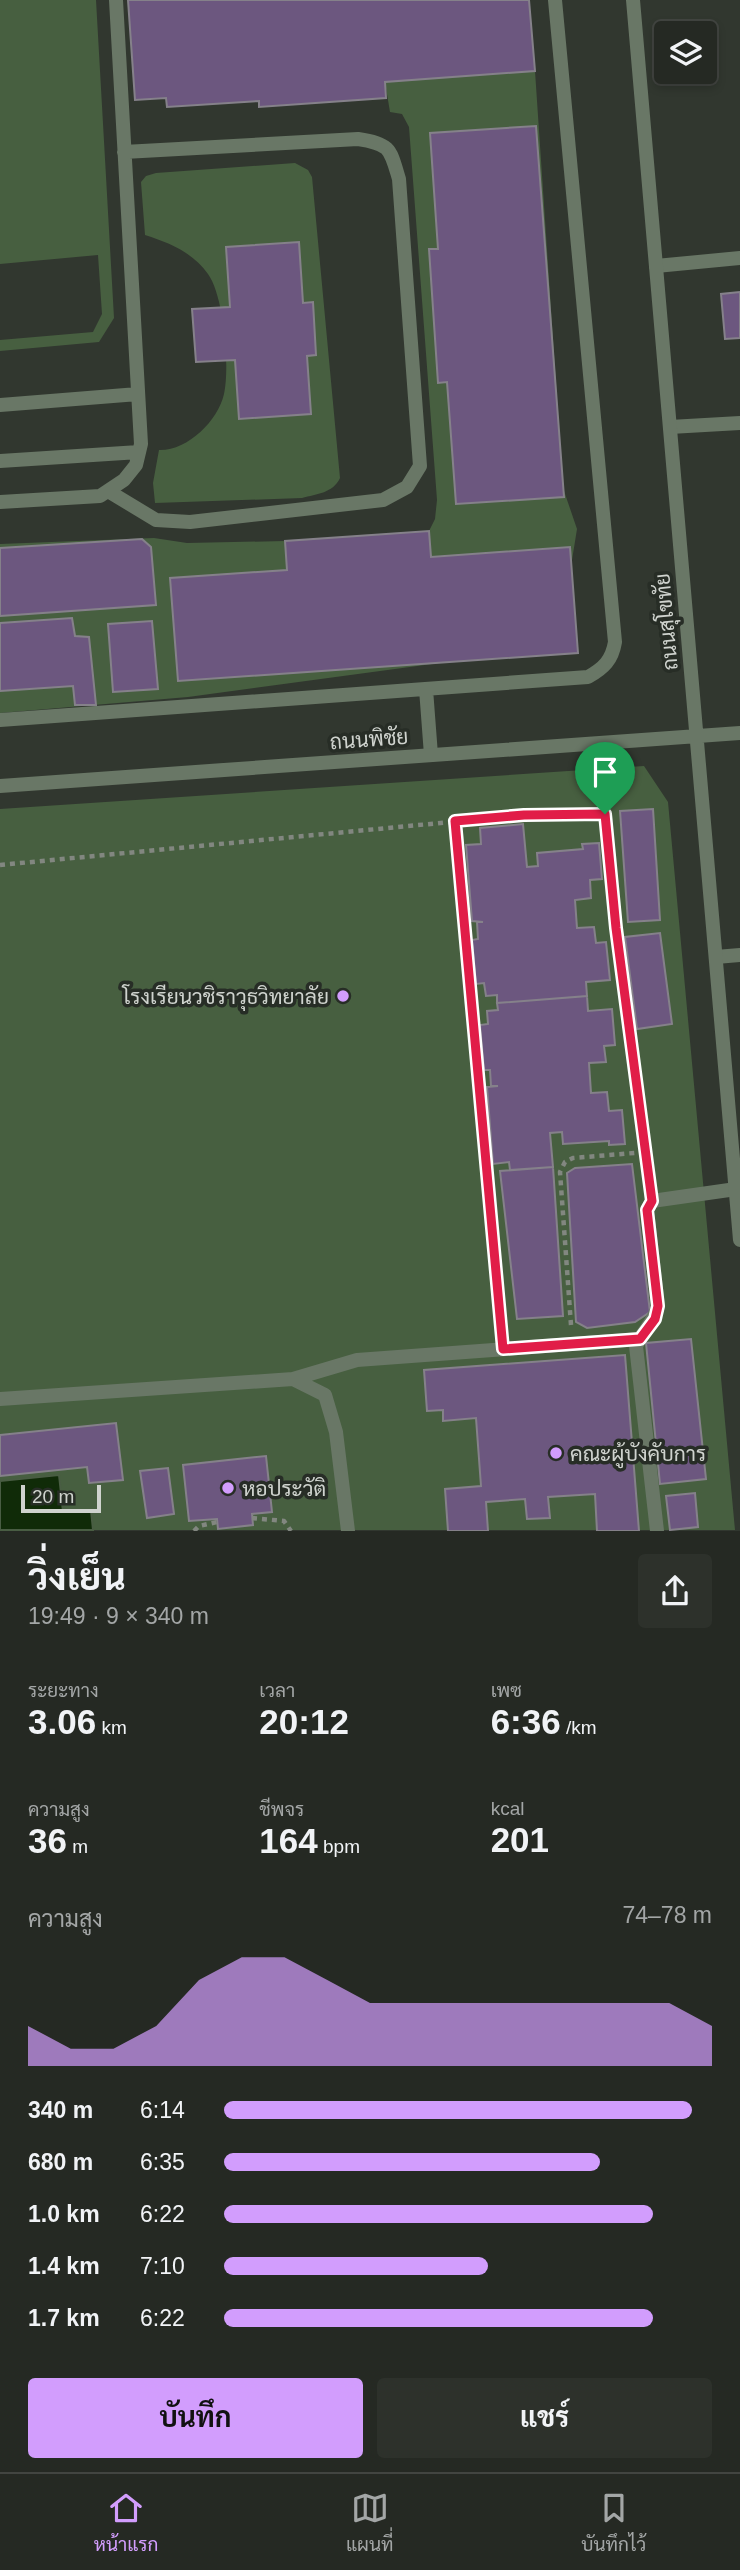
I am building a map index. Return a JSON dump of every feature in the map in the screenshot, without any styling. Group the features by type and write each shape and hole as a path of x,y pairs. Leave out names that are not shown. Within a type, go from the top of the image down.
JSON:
{"street":[{"path":"0,502 100,496 124,480 136,465 141,444 116,0"},
{"path":"0,720 587,677 600,670 612,657 615,642 555,0"},
{"name":"ถนนสุโขทัย","path":"633,0 740,1240"},
{"path":"108,491 156,520 190,522 383,500 407,487 420,466 400,179 390,150 377,142 358,139 124,152"},
{"path":"656,266 740,258"},
{"path":"0,405 138,394"},
{"path":"670,427 740,422"},
{"path":"0,461 139,452"},
{"path":"426,689 431,755"},
{"name":"ถนนพิชัย","path":"0,786 740,733"},
{"path":"716,957 740,955"},
{"path":"657,1531 636,1346 655,1319 658,1306 647,1210 652,1201 736,1189"},
{"path":"0,1399 293,1379 357,1360 640,1339"},
{"path":"293,1379 325,1395 336,1432 348,1531"}],"path":[{"path":"0,865 524,815 605,814 616,928 652,1201"},
{"path":"455,821 503,1349"},
{"path":"572,1344 560,1172 565,1162 573,1158 646,1152"},
{"path":"253,1518 284,1521 291,1531"},
{"path":"194,1531 199,1526 218,1522"}],"shaded area":[{"path":"0,0 96,0 114,318 99,342 0,351 0,340 93,332 102,314 98,255 0,264"},
{"path":"535,71 563,488 577,529 558,647 188,697 0,713 0,544 154,538 187,543 285,541 429,531 435,519 437,500 409,127 402,114 390,112 385,82"},
{"path":"295,163 308,170 312,177 340,478 329,490 302,498 155,503 153,483 159,450 170,449 190,440 215,414 224,394 226,350 218,298 208,274 180,249 145,235 141,182 146,176 156,173"},
{"name":"โรงเรียนวชิราวุธวิทยาลัย","path":"644,766 668,802 735,1530 0,1530 0,809"},
{"path":"59,1475 63,1512 91,1510 93,1530 0,1530 0,1481"}],"building":[{"path":"128,0 529,0 535,71 385,82 386,98 259,107 259,101 167,107 166,98 135,100"},
{"path":"536,126 564,497 456,504 447,382 438,383 429,249 438,249 430,133"},
{"path":"299,242 303,303 313,302 316,355 307,356 311,414 239,419 235,360 196,362 192,309 230,307 226,247"},
{"path":"740,292 740,338 725,339 721,294"},
{"path":"429,531 431,557 570,547 578,653 178,681 170,578 287,570 285,541"},
{"path":"142,539 151,547 156,605 0,616 0,548"},
{"path":"72,618 75,636 89,637 96,705 75,705 73,686 0,691 0,623"},
{"path":"152,621 158,689 113,692 108,624"},
{"path":"653,809 660,920 628,922 620,811"},
{"path":"523,824 527,867 538,866 537,853 583,849 582,844 599,843 602,879 590,880 591,898 575,900 577,928 594,927 596,943 606,942 610,980 586,982 587,996 497,1003 497,995 486,996 484,983 476,984 472,940 478,939 477,922 483,922 472,921 466,845 481,844 480,828"},
{"path":"660,933 672,1024 637,1029 625,937"},
{"path":"587,996 588,1011 612,1009 615,1045 604,1046 606,1062 589,1063 591,1093 607,1092 609,1111 622,1110 625,1144 609,1145 609,1141 563,1144 562,1132 550,1133 553,1167 510,1170 509,1162 493,1164 487,1087 498,1086 491,1086 490,1070 484,1070 480,1025 488,1024 487,1011 498,1010 497,1003"},
{"path":"632,1164 650,1312 635,1322 587,1328 576,1322 567,1173 575,1168"},
{"path":"553,1167 563,1316 517,1319 500,1171"},
{"path":"691,1339 706,1479 660,1484 646,1343"},
{"name":"คณะผู้บังคับการ","path":"625,1355 639,1531 597,1531 595,1494 548,1497 550,1518 527,1519 525,1499 486,1502 488,1531 448,1531 445,1489 481,1486 476,1418 443,1421 443,1410 427,1411 424,1370"},
{"path":"116,1423 123,1480 89,1483 87,1467 0,1476 0,1435"},
{"name":"หอประวัติ","path":"266,1456 272,1512 252,1514 253,1525 218,1529 217,1519 189,1521 183,1465"},
{"path":"168,1468 174,1514 147,1518 140,1471"},
{"path":"695,1493 698,1527 670,1530 666,1496"}],"place":[{"name":"โรงเรียนวชิราวุธวิทยาลัย","path":"343,996"},
{"name":"คณะผู้บังคับการ","path":"556,1453"},
{"name":"หอประวัติ","path":"228,1488"}],"route":[{"path":"605,814 616,928 652,1201 647,1210 658,1306 655,1319 640,1339 503,1349 455,821 524,815 605,814"}]}
